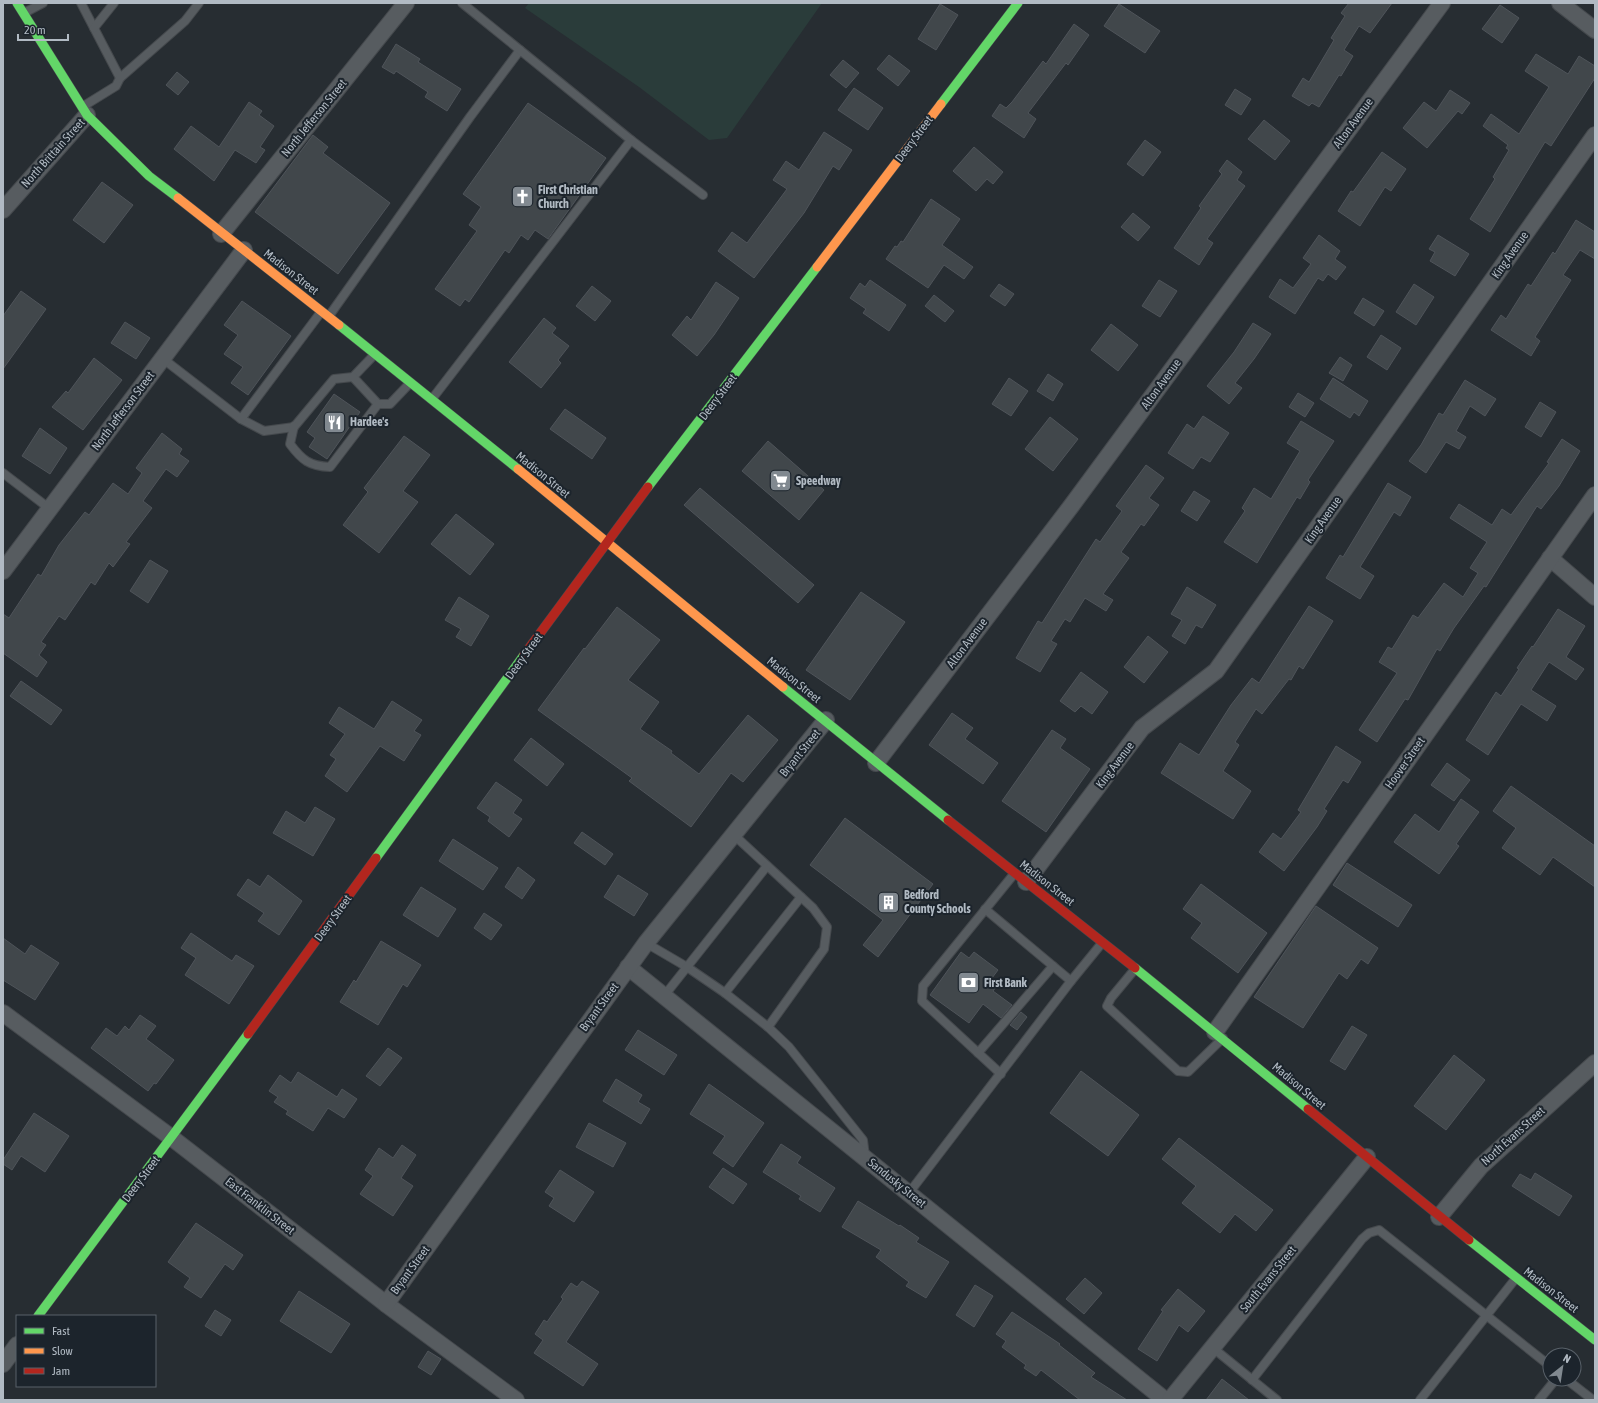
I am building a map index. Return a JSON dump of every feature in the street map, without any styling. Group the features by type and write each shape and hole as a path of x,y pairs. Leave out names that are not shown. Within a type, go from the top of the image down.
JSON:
{"main road":[{"name":"Madison Street","path":"16,3 84,111 149,176 411,382 606,543 876,762 1219,1035 1439,1217 1595,1340"},
{"name":"Deery Street","path":"39,1315 172,1138 606,543 1018,3"}],"street":[{"name":"North Jefferson Street","path":"221,234 406,3"},
{"name":"Alton Avenue","path":"876,762 1072,505 1442,3"},
{"path":"1560,3 1595,30"},
{"name":"North Brittain Street","path":"3,210 84,111"},
{"name":"King Avenue","path":"1020,877 1142,728 1216,671 1595,136"},
{"name":"North Jefferson Street","path":"3,572 244,250"},
{"name":"Hoover Street","path":"1219,1035 1595,495"},
{"path":"1550,558 1595,597"},
{"name":"Bryant Street","path":"386,1304 646,943 826,720"},
{"name":"Sandusky Street","path":"628,967 1165,1400"},
{"name":"East Franklin Street","path":"3,1013 172,1138 386,1304 516,1400"},
{"name":"North Evans Street","path":"1439,1217 1481,1166 1595,1063"},
{"name":"South Evans Street","path":"1170,1400 1366,1157"},
{"path":"3,1364 16,1346"}],"lane":[{"path":"23,13 43,3"},
{"path":"81,3 120,78"},
{"path":"94,28 114,3"},
{"path":"84,111 116,86 120,78 185,21 199,3"},
{"path":"462,3 631,140 703,195"},
{"path":"241,419 325,314 520,50"},
{"path":"432,399 631,140"},
{"path":"375,354 353,377 334,379 294,426 290,444 300,457 315,466 330,467 378,404"},
{"path":"162,358 241,419 264,431 294,426"},
{"path":"353,377 378,404 390,404 411,382"},
{"path":"3,473 50,509"},
{"path":"734,835 813,908 827,927 824,949 768,1027"},
{"path":"664,996 767,866"},
{"path":"1002,1074 922,1001 923,986 985,909 1020,877"},
{"path":"725,993 801,897"},
{"path":"985,909 1071,981"},
{"path":"646,943 687,967 725,993 768,1027 790,1047 863,1140 866,1158"},
{"path":"909,1193 1002,1074 1071,981 1103,943"},
{"path":"978,1053 1053,966"},
{"path":"1135,968 1111,998 1107,1006 1178,1071 1188,1072 1219,1035"},
{"path":"1252,1380 1362,1239 1369,1233 1379,1230 1542,1360"},
{"path":"1420,1400 1516,1278"},
{"path":"1213,1348 1277,1400"},
{"path":"1539,1400 1550,1387"},
{"path":"1576,1387 1593,1400"}],"shaded area":[{"path":"529,3 822,3 727,138 709,140 639,87 525,8"}],"building":[{"path":"1349,3 1392,3 1370,33 1359,26 1344,50 1353,56 1341,76 1339,75 1319,107 1312,103 1309,106 1292,96 1303,78 1309,82 1334,40 1331,38 1345,16 1341,13"},
{"path":"940,4 958,15 936,50 918,39"},
{"path":"1119,4 1160,31 1145,53 1104,26"},
{"path":"1500,5 1519,18 1502,43 1482,29"},
{"path":"1074,24 1089,35 1068,65 1066,63 1028,113 1036,119 1024,138 992,116 1000,104 1006,108 1012,102 1043,61 1046,64"},
{"path":"396,44 420,59 418,62 461,89 447,111 425,97 428,92 396,71 394,74 382,67"},
{"path":"1536,54 1568,74 1579,56 1595,66 1595,78 1551,146 1545,142 1490,232 1470,219 1495,179 1493,177 1509,150 1506,148 1508,145 1483,126 1491,114 1519,134 1549,87 1525,71"},
{"path":"889,55 910,71 898,86 877,69"},
{"path":"843,60 859,73 846,88 830,75"},
{"path":"177,72 189,82 178,95 166,85"},
{"path":"854,88 883,108 868,130 838,110"},
{"path":"1235,89 1251,99 1241,115 1225,105"},
{"path":"1450,90 1470,103 1462,114 1458,111 1427,148 1403,128 1424,102 1436,111"},
{"path":"249,102 262,111 259,115 274,126 260,147 265,150 256,163 235,150 214,181 174,149 191,126 219,147"},
{"name":"First Christian Church","path":"528,103 606,158 548,239 535,230 528,240 521,235 509,253 505,250 469,302 465,299 460,306 435,289 477,231 469,225 481,207 463,194"},
{"path":"1264,120 1290,141 1275,160 1248,139"},
{"path":"824,132 852,150 839,170 833,166 804,213 754,278 718,251 732,232 747,243 787,189 773,180 786,161 799,170"},
{"path":"313,135 328,147 323,153 390,203 338,274 255,212"},
{"path":"1145,140 1161,152 1143,176 1127,164"},
{"path":"974,147 1003,172 993,184 987,179 976,191 953,171"},
{"path":"1382,152 1406,169 1391,191 1385,187 1360,226 1338,211 1351,191 1353,192"},
{"path":"1227,160 1242,172 1237,180 1245,186 1207,239 1213,243 1199,265 1174,248 1201,208 1199,206 1222,174 1219,171"},
{"path":"102,182 133,205 104,243 73,220"},
{"path":"931,199 960,219 942,245 973,267 964,279 944,265 928,288 886,259 895,246 897,247 901,241 903,242"},
{"path":"1133,213 1150,227 1138,241 1121,227"},
{"path":"1576,220 1595,232 1595,259 1580,250 1563,275 1571,280 1535,337 1540,341 1531,356 1491,330 1501,315 1506,319 1528,284 1531,286 1553,252 1555,254"},
{"path":"1319,235 1340,251 1335,259 1346,267 1336,280 1328,274 1323,281 1318,278 1295,314 1269,297 1280,279 1293,288 1311,264 1303,258"},
{"path":"1438,235 1469,254 1455,276 1430,261 1435,252 1429,249"},
{"path":"870,280 906,305 889,331 863,313 866,309 850,298 860,283 865,287"},
{"path":"1159,280 1177,291 1160,317 1142,306"},
{"path":"716,282 739,298 714,335 697,356 672,335 687,316 691,320"},
{"path":"999,284 1014,294 1005,306 990,296"},
{"path":"1414,284 1434,297 1416,325 1396,312"},
{"path":"592,286 611,301 595,321 576,306"},
{"path":"21,291 46,309 3,369 3,316"},
{"path":"934,295 954,311 945,322 925,306"},
{"path":"1363,298 1384,311 1374,326 1354,313"},
{"path":"242,301 291,336 248,395 231,383 243,367 224,354 238,335 224,325"},
{"path":"544,318 556,328 552,333 569,346 558,360 561,363 541,388 509,362"},
{"path":"125,322 150,338 136,359 111,343"},
{"path":"1253,323 1271,334 1235,383 1242,388 1229,404 1207,386 1234,352"},
{"path":"1111,324 1138,345 1118,371 1091,350"},
{"path":"1381,335 1401,348 1387,370 1367,357"},
{"path":"1340,357 1352,365 1343,381 1329,373"},
{"path":"94,358 122,380 83,430 52,407 66,391 68,393"},
{"path":"1048,374 1063,384 1053,401 1037,391"},
{"path":"1009,378 1028,391 1011,416 992,404"},
{"path":"1333,378 1368,401 1359,416 1354,412 1350,418 1320,399"},
{"path":"1465,380 1496,399 1485,416 1470,406 1456,431 1466,437 1459,449 1446,442 1426,473 1409,461 1421,445 1439,413 1443,415"},
{"path":"1298,393 1314,403 1305,417 1289,407"},
{"name":"Hardee's","path":"334,394 360,412 327,459 309,447 315,438 307,432"},
{"path":"1540,402 1556,412 1541,437 1525,427"},
{"path":"565,409 606,438 592,459 550,429"},
{"path":"1203,416 1229,433 1210,462 1201,457 1193,469 1168,453 1187,424 1194,429"},
{"path":"1050,417 1078,439 1053,471 1025,449"},
{"path":"1301,421 1334,441 1308,480 1310,482 1300,499 1297,497 1257,563 1224,542 1245,511 1242,508 1254,488 1271,499 1300,451 1287,443"},
{"path":"40,428 67,448 50,474 22,456"},
{"path":"162,433 182,449 179,454 189,461 177,477 166,469 143,501 152,508 126,542 130,544 113,567 109,563 95,585 91,582 65,620 59,616 41,642 46,645 39,655 47,662 37,677 3,653 3,614 9,618 38,574 41,576 59,545 85,512 89,515 113,483 128,494 142,473 136,468"},
{"path":"404,436 430,455 403,491 418,502 379,553 343,525 368,492 364,488"},
{"path":"1562,439 1580,451 1559,486 1541,509 1537,506 1486,587 1484,586 1454,628 1440,651 1437,649 1408,700 1405,699 1377,742 1359,730 1397,673 1379,662 1388,647 1392,649 1413,615 1418,618 1444,583 1463,597 1478,573 1470,568 1487,542 1450,518 1459,504 1492,525 1502,509 1511,515 1549,463 1547,462"},
{"path":"768,441 824,490 799,520 742,471"},
{"path":"1146,465 1164,478 1149,498 1159,505 1144,526 1141,524 1121,552 1129,558 1103,594 1113,600 1106,611 1085,598 1070,622 1065,619 1051,641 1057,644 1040,672 1016,658 1038,621 1042,623 1096,539 1100,542 1122,511 1116,506"},
{"path":"1388,483 1411,497 1400,516 1394,512 1360,567 1374,576 1360,599 1326,578 1340,555 1343,557"},
{"path":"700,488 814,585 798,603 684,505"},
{"path":"1194,491 1210,501 1197,521 1181,511"},
{"path":"456,514 494,544 470,575 431,544"},
{"path":"150,560 168,571 148,603 130,591"},
{"path":"1187,587 1216,605 1202,628 1196,625 1185,644 1172,636 1182,620 1171,614"},
{"path":"861,592 905,622 850,700 806,670"},
{"path":"459,597 489,616 471,646 456,637 461,629 445,620"},
{"path":"1309,606 1333,621 1303,669 1299,666 1291,680 1289,679 1262,714 1256,709 1235,742 1239,745 1223,771 1251,791 1233,819 1161,773 1180,743 1199,755 1231,705 1252,678 1259,683"},
{"path":"617,607 660,640 628,680 659,702 640,729 672,751 671,753 699,774 748,715 778,740 743,782 731,773 691,827 629,781 632,778 538,710 584,648 585,649"},
{"path":"1558,609 1585,626 1566,657 1584,669 1576,680 1549,662 1531,690 1556,706 1547,721 1521,704 1488,755 1466,740 1496,692 1501,696 1519,669 1517,668"},
{"path":"1148,636 1168,652 1144,683 1124,667"},
{"path":"1081,672 1108,692 1092,714 1081,706 1075,712 1060,701"},
{"path":"21,681 62,710 51,725 10,696"},
{"path":"392,701 422,720 414,731 421,735 404,761 380,746 347,792 325,776 336,759 330,755 345,734 329,723 339,707 374,729"},
{"path":"952,713 973,728 965,739 998,763 983,784 929,745"},
{"path":"1052,730 1066,739 1060,748 1090,769 1046,832 1002,801"},
{"path":"531,738 564,764 547,786 514,760"},
{"path":"1336,746 1361,762 1348,783 1343,780 1324,809 1327,811 1317,827 1284,871 1259,852 1273,833 1281,839 1301,812 1298,810"},
{"path":"1447,763 1470,780 1454,801 1431,785"},
{"path":"496,782 522,800 513,813 522,819 509,837 488,821 490,817 477,808"},
{"path":"1511,786 1595,846 1595,887 1553,857 1540,875 1502,848 1516,828 1493,811"},
{"path":"1461,799 1479,812 1456,844 1459,846 1439,874 1394,842 1415,814 1439,832"},
{"path":"315,807 335,819 313,856 273,833 286,811 305,823"},
{"name":"Bedford County Schools","path":"845,818 933,884 878,957 863,945 883,920 810,865"},
{"path":"582,832 613,854 605,865 574,843"},
{"path":"453,839 498,868 483,890 439,861"},
{"path":"1347,863 1412,905 1398,927 1333,885"},
{"path":"518,867 535,880 522,899 505,887"},
{"path":"268,875 302,901 279,935 258,921 264,913 237,895 248,879 260,887"},
{"path":"618,875 648,894 634,916 604,897"},
{"path":"1201,884 1267,933 1238,973 1191,938 1202,923 1183,909"},
{"path":"421,887 456,909 438,937 403,915"},
{"path":"1316,906 1378,948 1368,964 1361,959 1347,979 1339,973 1303,1028 1254,997"},
{"path":"484,913 502,925 491,940 474,928"},
{"path":"191,933 232,961 236,955 254,966 229,1004 185,975 196,958 181,948"},
{"path":"3,938 25,954 31,945 59,963 35,1000 3,980"},
{"path":"381,941 421,965 407,987 403,984 378,1025 340,1002 354,980 356,982"},
{"path":"961,952 969,958 974,952 998,970 992,978 999,983 993,991 1012,1005 1001,1018 983,1004 969,1023 930,995"},
{"path":"1021,1012 1027,1017 1017,1030 1010,1025"},
{"path":"140,1015 156,1026 146,1039 174,1060 156,1084 154,1083 148,1091 91,1048 106,1028 117,1036 125,1026 129,1030"},
{"path":"1352,1026 1367,1035 1345,1070 1330,1061"},
{"path":"638,1030 677,1055 664,1075 625,1050"},
{"path":"388,1048 402,1058 380,1086 366,1076"},
{"path":"1454,1055 1485,1080 1446,1130 1414,1106"},
{"path":"1081,1071 1139,1115 1108,1156 1050,1113"},
{"path":"298,1072 337,1097 342,1089 357,1099 344,1118 328,1108 313,1131 286,1114 288,1111 274,1102 278,1097 269,1091 280,1075 291,1083"},
{"path":"616,1079 642,1095 638,1102 650,1109 641,1124 603,1101"},
{"path":"709,1084 764,1123 733,1167 713,1153 725,1136 690,1114"},
{"path":"34,1113 69,1136 45,1172 21,1156 12,1170 3,1164 3,1160"},
{"path":"589,1123 626,1143 613,1167 576,1147"},
{"path":"1179,1138 1273,1210 1256,1231 1235,1214 1220,1233 1182,1203 1196,1186 1162,1159"},
{"path":"781,1144 801,1157 797,1163 835,1188 820,1212 799,1199 801,1196 763,1172"},
{"path":"402,1145 416,1155 401,1178 413,1186 393,1216 360,1194 373,1176 365,1170 379,1148 393,1158"},
{"path":"723,1168 747,1184 733,1204 709,1187"},
{"path":"560,1170 594,1192 574,1222 549,1206 554,1198 545,1192"},
{"path":"1535,1173 1572,1196 1559,1216 1512,1186 1520,1174 1531,1180"},
{"path":"858,1201 899,1226 900,1225 919,1238 916,1242 949,1262 926,1298 906,1286 909,1282 876,1257 881,1250 842,1227"},
{"path":"196,1223 243,1255 233,1270 225,1264 201,1298 184,1287 190,1278 168,1262"},
{"path":"1085,1278 1102,1293 1084,1314 1066,1299"},
{"path":"582,1281 599,1292 566,1342 598,1364 583,1386 534,1353 543,1340 535,1334 544,1320 547,1322 563,1299 561,1297 571,1283 577,1287"},
{"path":"975,1285 993,1296 974,1327 956,1315"},
{"path":"1178,1289 1205,1311 1188,1332 1179,1325 1157,1361 1138,1349 1163,1311 1161,1310"},
{"path":"299,1291 350,1324 331,1353 280,1321"},
{"path":"215,1310 231,1320 221,1336 205,1326"},
{"path":"1012,1312 1060,1344 1059,1345 1095,1373 1091,1377 1127,1400 1080,1400 1041,1370 1036,1376 1024,1368 1026,1365 1002,1347 1006,1341 996,1334"},
{"path":"428,1351 441,1359 431,1375 418,1367"},
{"path":"1222,1379 1249,1400 1206,1400"}],"traffic: fast":[{"path":"17,3 87,115 149,176 178,198"},
{"path":"941,104 1018,3"},
{"path":"648,487 817,267"},
{"path":"339,325 518,469"},
{"path":"376,858 524,655"},
{"path":"783,687 948,820"},
{"path":"1135,968 1308,1109"},
{"path":"39,1315 248,1034"},
{"path":"1469,1240 1595,1340"}],"traffic: slow":[{"path":"817,267 941,104"},
{"path":"178,198 339,325"},
{"path":"518,469 783,687"}],"traffic: jam":[{"path":"524,655 648,487"},
{"path":"948,820 1135,968"},
{"path":"248,1034 376,858"},
{"path":"1308,1109 1469,1240"}],"place":[{"name":"First Christian Church","path":"523,197"},
{"name":"Hardee's","path":"334,422"},
{"name":"Speedway","path":"781,481"},
{"name":"Bedford County Schools","path":"889,902"},
{"name":"First Bank","path":"969,983"}]}
